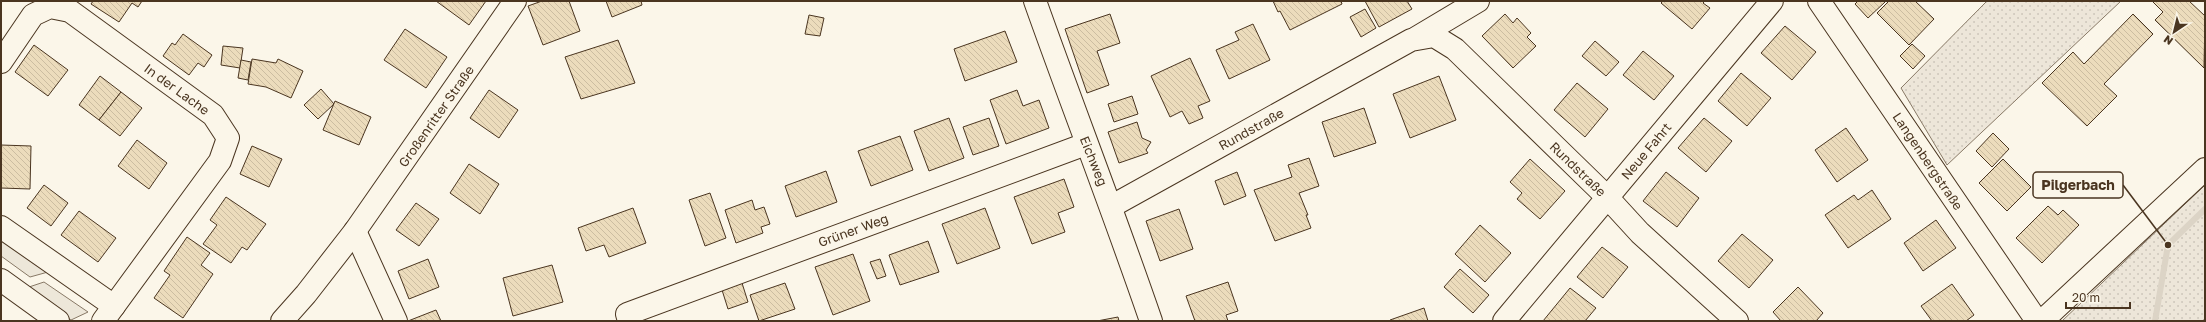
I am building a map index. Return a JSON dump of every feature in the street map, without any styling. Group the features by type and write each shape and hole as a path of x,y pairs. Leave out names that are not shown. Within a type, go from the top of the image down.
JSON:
{"street":[{"name":"Großenritter Straße","path":"282,321 306,294 355,231 515,1"},
{"name":"Eichweg","path":"1035,1 1086,144 1112,206 1151,321"},
{"name":"Rundstraße","path":"1112,206 1411,40 1478,1"},
{"name":"Neue Fahrt","path":"1504,321 1772,1"},
{"name":"Langenbergstraße","path":"1819,1 2037,321"},
{"name":"In der Lache","path":"1,62 33,16 50,7 70,11 213,115 228,138 220,161 108,313 1,227"},
{"name":"Rundstraße","path":"1411,40 1434,36 1455,49 1607,197 1640,233 1737,321"},
{"name":"Grüner Weg","path":"629,321 626,314 1086,144"},
{"path":"2042,321 2205,169"},
{"path":"355,231 396,321"},
{"path":"1,280 58,321"}],"shaded area":[{"path":"1987,1 2121,1 1947,165 1901,88"},
{"path":"2205,185 2205,318 2203,321 2062,321"},
{"path":"1,240 48,272 30,277 1,256"},
{"path":"44,282 88,312 71,320 26,288"}],"building":[{"path":"93,1 142,1 138,7 132,3 119,22 91,4"},
{"path":"436,1 486,1 469,25"},
{"path":"542,1 569,1 580,31 543,45 528,6"},
{"path":"606,1 641,1 642,5 612,17"},
{"path":"1273,1 1341,1 1342,4 1290,30 1280,11 1278,12"},
{"path":"1365,1 1407,1 1412,9 1379,27"},
{"path":"1663,1 1705,1 1703,3 1710,8 1692,29 1661,3"},
{"path":"1858,1 1885,2 1868,18 1855,4"},
{"path":"1889,1 1915,1 1934,19 1909,45 1877,13"},
{"path":"2152,1 2189,1 2205,16 2204,68 2155,20 2163,12"},
{"path":"1365,9 1376,28 1361,37 1350,17"},
{"path":"1110,14 1120,43 1097,51 1109,85 1087,93 1065,29"},
{"path":"1505,14 1513,23 1517,18 1531,33 1527,37 1536,46 1513,68 1482,36"},
{"path":"2133,14 2153,34 2104,84 2117,96 2087,126 2042,83 2073,52 2084,64"},
{"path":"809,15 824,18 820,36 805,34"},
{"path":"1253,24 1270,60 1229,79 1216,50 1239,40 1235,32"},
{"path":"1785,26 1816,52 1792,80 1761,53"},
{"path":"405,29 447,57 426,88 384,60"},
{"path":"1005,31 1017,62 965,81 954,49"},
{"path":"183,34 212,55 204,67 198,63 189,75 163,56 172,43 175,45"},
{"path":"618,40 635,83 581,99 565,57"},
{"path":"1595,41 1619,62 1606,76 1582,56"},
{"path":"1912,44 1925,56 1913,69 1900,56"},
{"path":"34,45 68,70 48,96 15,72"},
{"path":"223,46 243,48 240,68 221,65"},
{"path":"1643,51 1674,76 1654,100 1623,75"},
{"path":"1190,58 1210,101 1198,106 1203,118 1189,124 1182,111 1170,117 1151,76"},
{"path":"252,59 276,63 278,59 303,71 291,98 266,87 248,84"},
{"path":"241,60 251,62 248,80 238,78"},
{"path":"1741,73 1771,98 1747,126 1718,101"},
{"path":"100,76 121,92 99,120 79,105"},
{"path":"1439,76 1456,120 1410,138 1393,94"},
{"path":"1577,83 1608,109 1585,137 1554,110"},
{"path":"321,89 334,104 318,119 304,105"},
{"path":"489,90 518,110 499,138 470,118"},
{"path":"1017,90 1023,106 1039,100 1049,128 1006,144 990,100"},
{"path":"121,92 142,108 120,136 99,120"},
{"path":"1132,96 1138,114 1114,122 1108,104"},
{"path":"335,101 371,117 359,145 323,130"},
{"path":"1364,108 1376,143 1334,157 1322,122"},
{"path":"949,118 964,158 929,171 914,131"},
{"path":"989,118 999,146 973,155 963,127"},
{"path":"1704,118 1732,141 1706,172 1678,148"},
{"path":"1137,122 1142,138 1151,142 1146,150 1148,153 1119,163 1108,132"},
{"path":"1846,128 1868,160 1837,182 1815,150"},
{"path":"1993,133 2009,149 1992,167 1976,151"},
{"path":"900,136 913,170 871,186 858,151"},
{"path":"137,140 167,163 149,189 118,166"},
{"path":"1,145 31,146 30,189 1,188"},
{"path":"252,146 282,159 269,187 240,174"},
{"path":"1309,158 1319,186 1299,193 1308,215 1306,215 1311,228 1275,241 1254,190 1292,177 1288,165"},
{"path":"1530,159 1565,191 1540,219 1517,199 1522,193 1510,182"},
{"path":"2003,159 2031,187 2007,211 1979,183"},
{"path":"469,164 499,184 480,214 450,193"},
{"path":"826,171 837,202 796,217 785,186"},
{"path":"1237,172 1246,196 1224,205 1215,181"},
{"path":"1666,172 1699,198 1677,227 1643,201"},
{"path":"1064,179 1074,207 1058,213 1065,232 1032,244 1014,197"},
{"path":"44,185 68,203 51,226 27,208"},
{"path":"1872,190 1891,219 1848,248 1825,215 1854,195 1858,200"},
{"path":"710,193 726,238 705,246 689,200"},
{"path":"226,197 266,224 247,250 242,247 231,263 203,244 217,225 210,220"},
{"path":"752,200 755,210 764,207 770,224 761,227 763,233 736,243 725,210"},
{"path":"416,203 439,219 419,246 396,230"},
{"path":"2048,206 2058,215 2063,210 2079,225 2042,263 2016,238"},
{"path":"633,208 646,243 609,257 604,245 586,251 578,228"},
{"path":"985,208 1000,248 957,264 942,224"},
{"path":"1179,209 1193,249 1160,261 1146,221"},
{"path":"79,211 116,238 98,262 61,235"},
{"path":"1936,220 1956,248 1923,271 1904,243"},
{"path":"1480,225 1511,253 1485,282 1455,254"},
{"path":"1742,234 1773,260 1749,288 1718,261"},
{"path":"187,237 210,253 201,265 213,274 183,318 154,298 170,275 164,271"},
{"path":"928,241 939,272 900,285 889,255"},
{"path":"1602,247 1628,267 1603,298 1577,277"},
{"path":"853,254 870,301 833,315 815,267"},
{"path":"428,259 439,287 409,299 398,271"},
{"path":"880,259 886,276 877,279 870,262"},
{"path":"552,265 563,302 513,316 503,278"},
{"path":"1460,269 1489,295 1473,313 1444,287"},
{"path":"1228,282 1238,311 1226,315 1228,321 1195,321 1186,296"},
{"path":"742,283 748,302 728,309 722,290"},
{"path":"785,283 795,309 759,321 750,295"},
{"path":"1952,284 1974,315 1966,321 1932,321 1921,306"},
{"path":"1798,287 1823,313 1816,321 1781,321 1773,312"},
{"path":"1570,288 1596,308 1585,321 1543,321"},
{"path":"1424,308 1428,321 1390,321 1390,320"},
{"path":"436,310 441,321 408,321"},
{"path":"1118,317 1119,321 1097,321"}],"waterway":[{"path":"2155,321 2168,245 2205,209"}],"place":[{"name":"Pilgerbach","path":"2168,245"}]}
